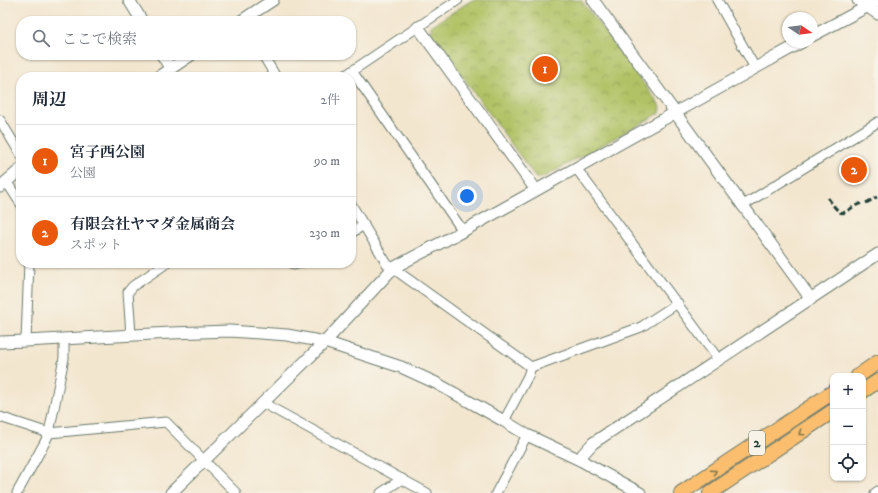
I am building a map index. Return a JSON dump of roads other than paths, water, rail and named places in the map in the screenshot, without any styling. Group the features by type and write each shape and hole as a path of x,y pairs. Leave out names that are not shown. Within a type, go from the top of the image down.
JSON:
{"main road":[{"path":"862,373 878,362"},
{"path":"866,389 878,381"},
{"name":"2","path":"681,493 830,394"},
{"name":"2","path":"710,493 830,413"}],"street":[{"path":"129,0 139,16"},
{"path":"249,16 273,0"},
{"path":"352,71 458,0"},
{"path":"593,0 811,299"},
{"path":"717,0 755,68"},
{"path":"858,0 878,14"},
{"path":"818,33 878,1"},
{"path":"418,27 536,190"},
{"path":"171,493 325,342 393,268 463,231 791,48"},
{"path":"165,60 172,72"},
{"path":"174,72 186,60"},
{"path":"266,60 273,72"},
{"path":"356,77 463,231"},
{"path":"0,120 16,147"},
{"path":"742,206 878,122"},
{"path":"576,168 719,360"},
{"path":"16,173 3,184 16,198"},
{"path":"356,212 387,264 531,367"},
{"path":"356,230 364,225"},
{"path":"580,460 583,454 593,443 878,254"},
{"path":"26,341 29,268"},
{"path":"131,335 128,292 160,268"},
{"path":"531,367 641,327 678,304"},
{"path":"0,342 210,331 287,335 325,342 402,367 436,383 527,435 580,460 640,493"},
{"path":"17,493 49,433 64,358 64,339"},
{"path":"504,421 528,376 531,367"},
{"path":"263,403 427,493"},
{"path":"0,417 49,433 166,422 236,493"},
{"path":"496,493 527,435"},
{"path":"381,493 402,479"}],"railway":[{"path":"866,203 877,197"},
{"path":"828,198 841,212 862,203"}],"place":[{"name":"宮子西公園","path":"545,69"},
{"name":"有限会社ヤマダ金属商会","path":"854,170"}]}
